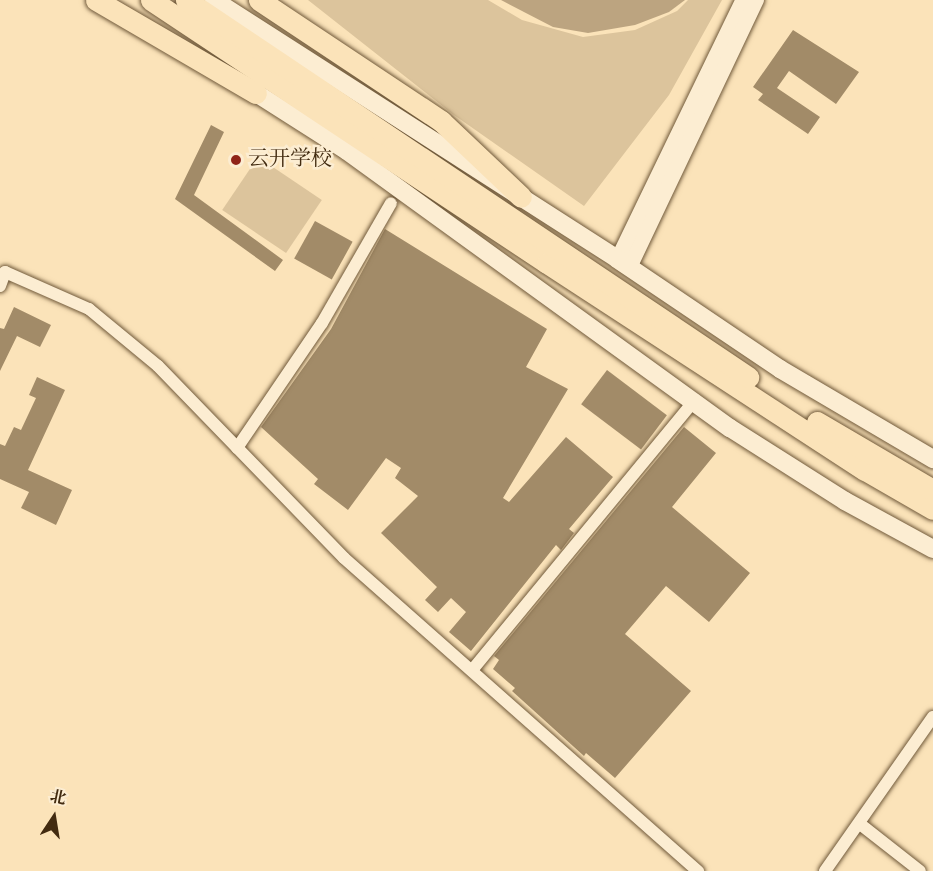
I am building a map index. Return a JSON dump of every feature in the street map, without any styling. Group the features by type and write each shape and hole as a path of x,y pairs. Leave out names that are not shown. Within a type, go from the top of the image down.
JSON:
{"highway":[{"path":"96,0 175,49 256,93"},
{"path":"151,0 626,315 865,470 933,509"},
{"path":"186,0 784,401 933,490"},
{"path":"259,0 441,121 521,197"}],"main road":[{"path":"109,0 347,152 791,468 933,549"},
{"path":"214,0 623,263 780,369 933,459"}],"street":[{"path":"623,263 742,0"},
{"path":"623,263 756,0"},
{"path":"237,448 316,332 391,203"},
{"path":"0,286 5,272 88,309 158,366 344,558 473,669 698,871"},
{"path":"473,669 695,400"},
{"path":"825,871 933,717"},
{"path":"860,824 920,871"}],"shaded area":[{"path":"308,0 488,0 522,20 583,37 635,30 677,11 688,0 722,0 669,95 584,206 454,115"},
{"path":"501,0 685,0 669,12 635,25 588,33 553,27"},
{"path":"258,157 322,200 286,253 222,210"}],"building":[{"path":"793,30 859,72 836,104 789,71 777,88 820,117 808,134 758,100 763,94 753,87"},
{"path":"211,125 224,132 194,195 283,260 275,271 175,199"},
{"path":"315,221 353,242 332,279 294,259"},
{"path":"385,229 547,329 526,367 568,389 503,498 509,502 566,437 613,477 569,529 574,533 561,550 556,545 471,651 449,632 466,612 451,598 438,612 425,600 437,587 381,533 418,496 395,478 401,468 386,458 348,510 314,484 318,479 261,427 331,329"},
{"path":"14,307 51,325 40,347 17,336 0,371 0,328 4,329"},
{"path":"607,370 667,415 641,449 581,404"},
{"path":"37,377 65,390 28,470 72,490 56,525 21,508 29,492 0,479 0,444 5,446 14,427 21,430 36,398 29,395"},
{"path":"684,427 716,453 672,507 750,573 709,622 666,586 625,634 691,691 615,778 586,753 584,756 512,691 515,688 493,669 499,660 494,656"}],"place":[{"name":"云开学校","path":"236,160"}]}
